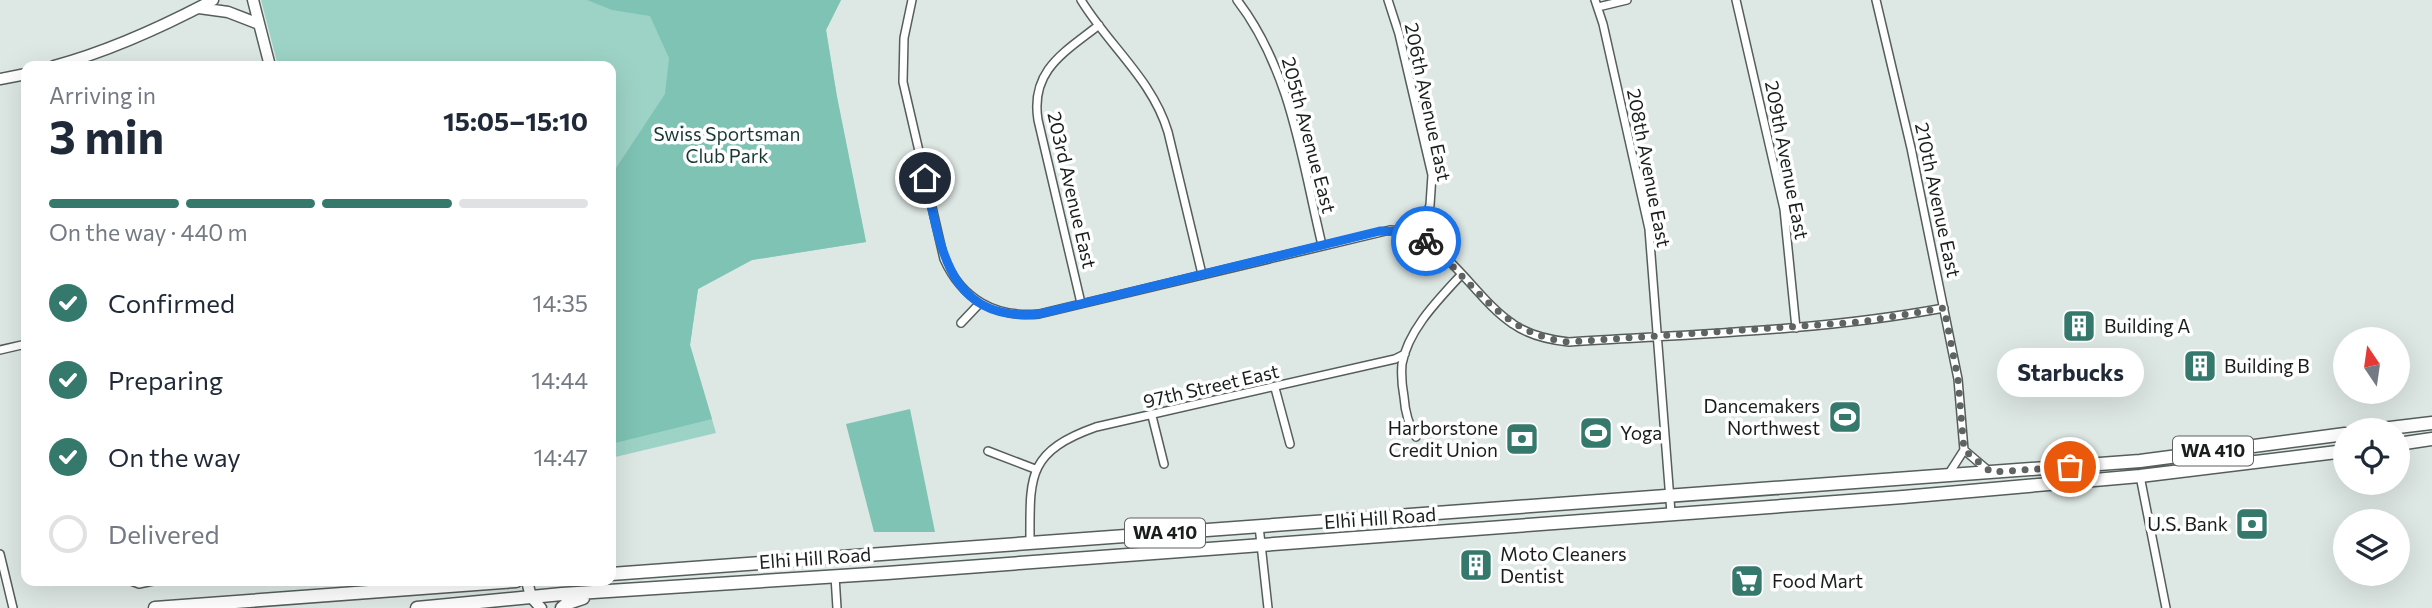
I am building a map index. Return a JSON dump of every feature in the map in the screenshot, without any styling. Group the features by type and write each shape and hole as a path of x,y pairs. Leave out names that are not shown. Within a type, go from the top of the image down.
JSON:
{"main road":[{"path":"2410,426 2432,423"},
{"name":"Elhi Hill Road","path":"616,574 2140,461 2333,436"},
{"path":"2410,442 2432,439"},
{"name":"Elhi Hill Road","path":"417,608 528,602 631,590 1855,501 2140,476 2333,452"},
{"path":"155,608 449,586"},
{"path":"562,608 583,597 631,590"},
{"path":"476,608 489,608"}],"street":[{"path":"69,61 129,41 213,0"},
{"path":"253,0 269,61"},
{"path":"912,0 902,52 905,97 944,259 958,284 980,303 998,312 1025,315 1391,230 1419,236 1434,247 1507,320 1536,336 1569,342 1796,328 1860,322 1944,308"},
{"path":"1081,0 1149,88 1160,109 1202,274"},
{"name":"205th Avenue East","path":"1237,0 1265,43 1281,80 1322,245"},
{"name":"206th Avenue East","path":"1388,0 1399,34 1432,174 1430,205 1419,236"},
{"path":"1597,3 1627,0"},
{"name":"209th Avenue East","path":"1737,0 1784,209 1796,328"},
{"name":"210th Avenue East","path":"1876,0 1911,148 1958,379 1964,450"},
{"name":"208th Avenue East","path":"1597,3 1649,229 1671,513"},
{"path":"199,8 228,12 259,24"},
{"name":"203rd Avenue East","path":"1082,303 1038,120 1036,99 1047,70 1099,25"},
{"path":"0,79 21,75"},
{"path":"1416,437 1409,427 1405,404 1402,366 1405,354 1427,313 1461,275"},
{"path":"961,323 980,303"},
{"path":"0,351 21,345"},
{"name":"97th Street East","path":"1035,469 1041,460 1075,435 1096,427 1275,388 1395,359 1405,354"},
{"path":"1275,388 1290,444"},
{"path":"1152,416 1164,464"},
{"path":"1948,475 1964,450 1991,472"},
{"path":"988,451 1035,469 1030,498 1030,543"},
{"path":"2140,476 2166,608"},
{"path":"1259,526 1268,608"},
{"path":"0,554 13,608"},
{"path":"835,576 837,608"},
{"path":"528,602 541,608"}],"green space":[{"name":"Swiss Sportsman Club Park","path":"261,0 841,0 826,30 866,242 752,260 698,289 690,345 716,433 616,457 616,61 277,61"},
{"name":"Swiss Sportsman Club Park","path":"587,0 841,0 826,30 866,242 752,260 698,289 690,345 712,419 616,443 616,168 665,94 669,58 650,16 612,10"},
{"path":"910,409 935,532 874,532 846,424"}],"way so far":[{"path":"1426,241 1507,320 1536,336 1552,340 1569,342 1796,328 1860,322 1944,308 1961,398 1964,450 1991,472 2070,467"}],"place":[{"name":"Building A","path":"2079,326"},
{"name":"Building B","path":"2200,366"},
{"name":"Dancemakers Northwest","path":"1845,417"},
{"name":"Yoga","path":"1596,433"},
{"name":"Harborstone Credit Union","path":"1522,439"},
{"name":"Starbucks","path":"2070,467"},
{"name":"U.S. Bank","path":"2252,524"},
{"name":"Moto Cleaners Dentist","path":"1476,565"},
{"name":"Food Mart","path":"1747,581"}],"route":[{"path":"925,178 944,259 950,272 968,295 998,312 1012,314 1039,314 1380,231 1406,232 1426,241"}]}
